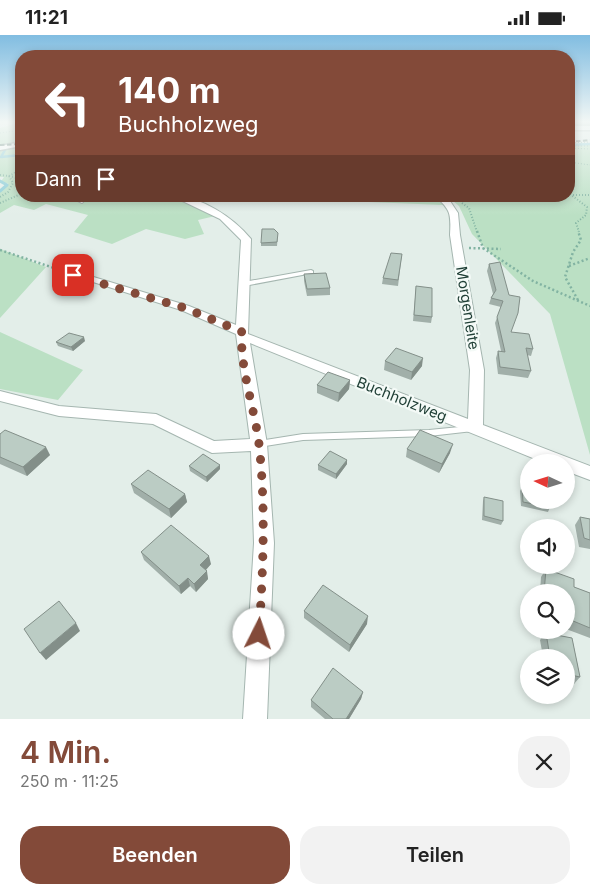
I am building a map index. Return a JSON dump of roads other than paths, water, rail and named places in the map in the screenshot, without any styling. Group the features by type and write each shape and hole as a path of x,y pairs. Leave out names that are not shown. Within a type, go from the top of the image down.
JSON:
{"street":[{"path":"189,202 223,217 246,239 242,334 259,444 264,543 255,719"},
{"name":"Morgenleite","path":"447,202 453,207 455,212 455,235 477,370 475,428"},
{"name":"Buchholzweg","path":"73,275 185,308 242,334 542,454"},
{"path":"0,396 59,411 156,419 212,447 259,444"},
{"name":"Buchholzweg","path":"575,467 590,473"}],"lane":[{"path":"244,284 311,272"},
{"path":"259,444 303,437 430,433 475,428"}],"waterway":[{"path":"3,153 1,157 15,156"},
{"path":"0,181 7,185 0,191"}]}
